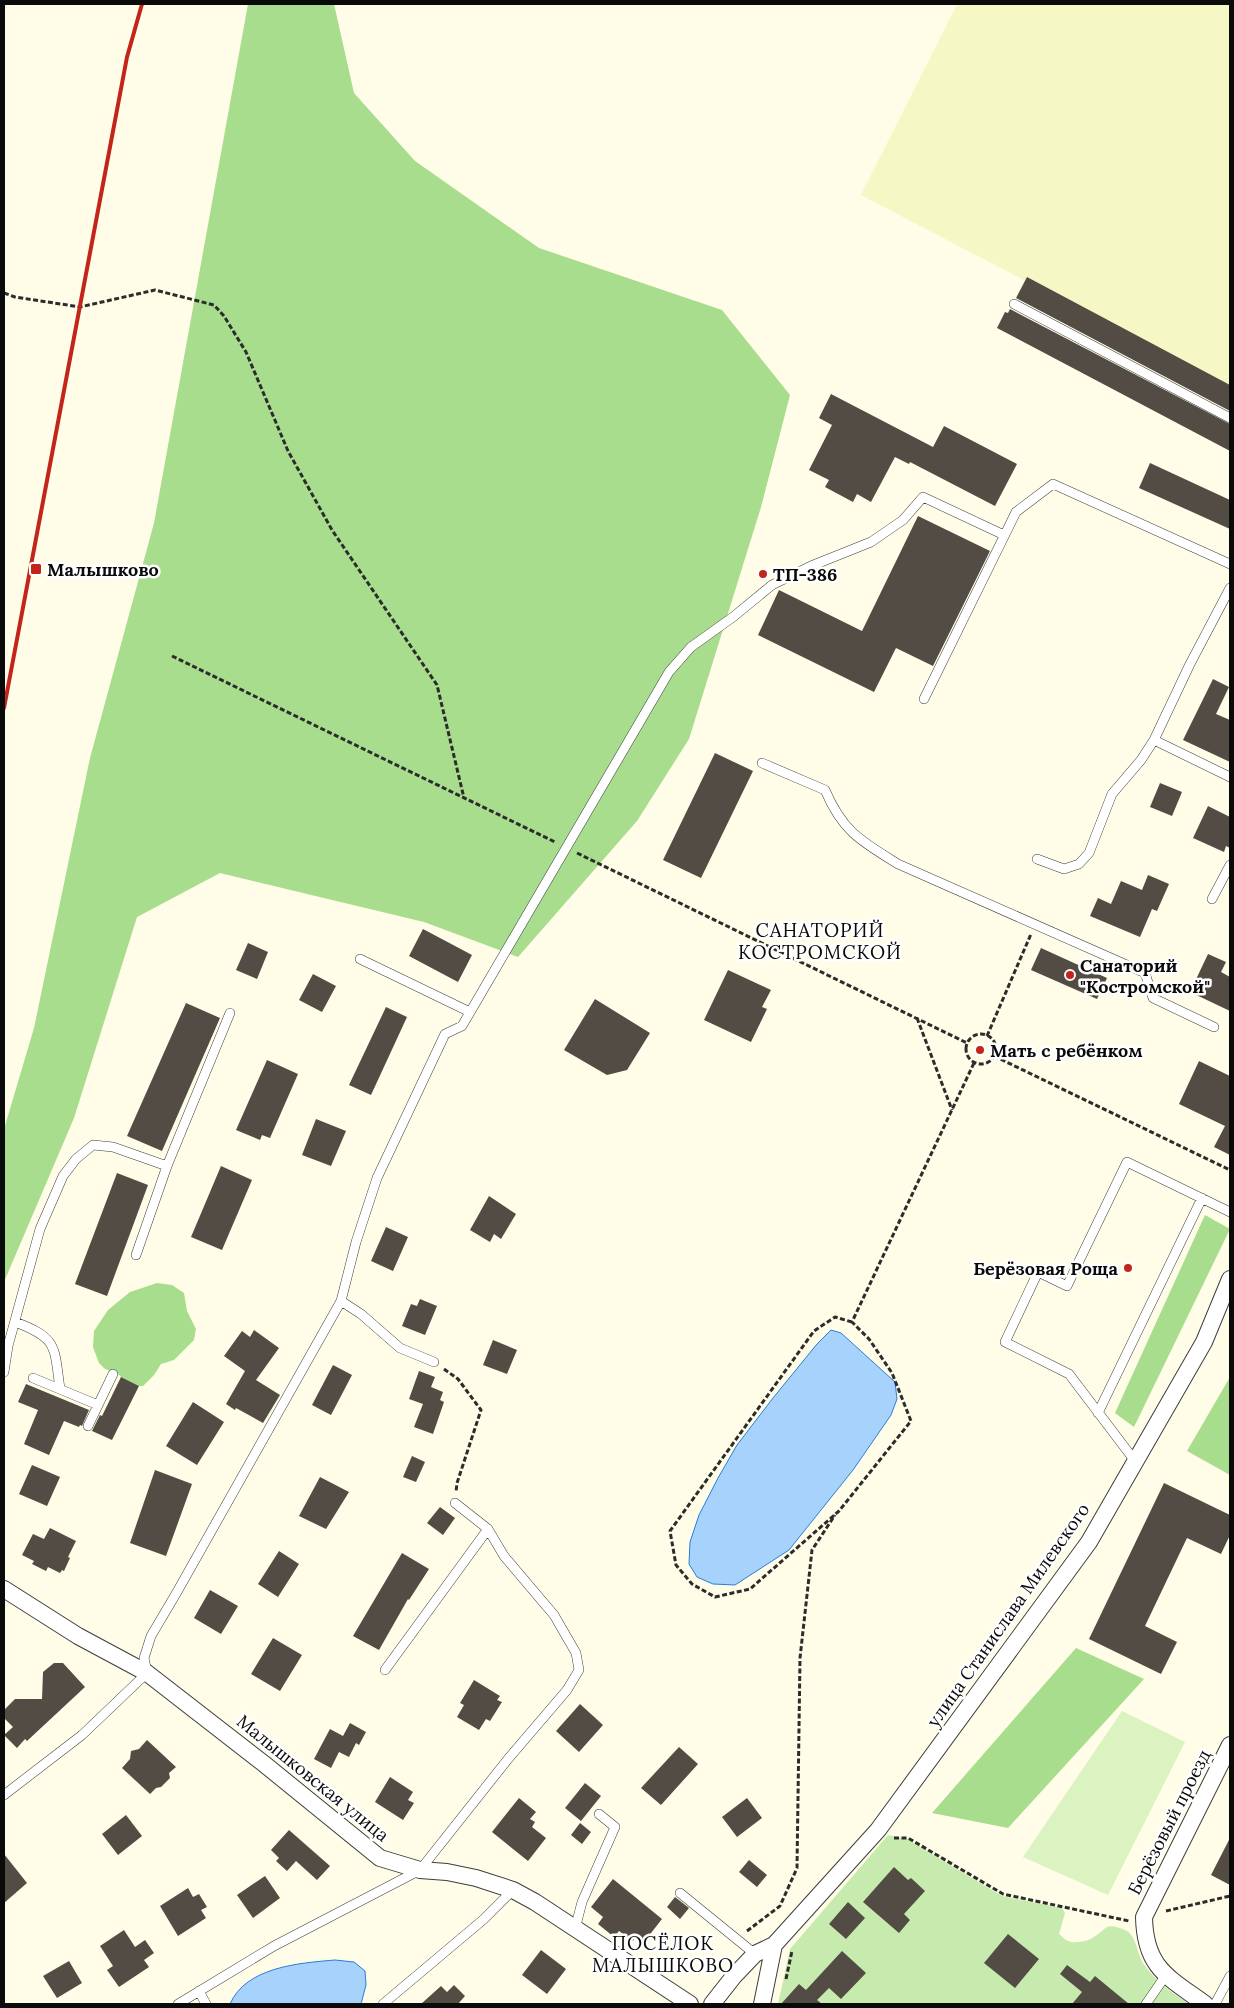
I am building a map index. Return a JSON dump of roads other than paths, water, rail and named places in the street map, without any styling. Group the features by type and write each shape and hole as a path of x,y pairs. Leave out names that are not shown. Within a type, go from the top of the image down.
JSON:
{"street":[{"name":"улица Станислава Милевского","path":"712,2004 734,1976 755,1954 774,1945 878,1830 1089,1542 1204,1342 1230,1279"},
{"name":"Малышковская улица","path":"4,1590 78,1636 147,1673 263,1763 380,1858 420,1870 447,1872 476,1878 514,1890 690,2004"},
{"name":"Берёзовый проезд","path":"1166,1976 1151,1957 1144,1933 1144,1917 1230,1745"},
{"path":"762,2004 774,1945"},
{"path":"1166,1976 1204,2004"}],"lane":[{"path":"1014,304 1230,418"},
{"path":"924,699 1016,512 1053,484 1230,564"},
{"path":"4,1795 82,1734 147,1673 144,1658 151,1636 341,1301 356,1242 377,1178 445,1034 462,1026 669,672 691,647 733,617 772,585 811,566 871,542 903,520 923,497 1004,535"},
{"path":"1037,859 1064,868 1079,864 1089,853 1112,794 1154,740 1190,664 1230,588"},
{"path":"1154,740 1230,777"},
{"path":"762,763 824,790 834,811 848,830 870,847 898,864 1146,973 1153,998 1214,1027"},
{"path":"1212,899 1230,865"},
{"path":"360,959 470,1012"},
{"path":"136,1255 167,1166 230,1012"},
{"path":"4,1372 15,1322 40,1229 63,1176 76,1159 94,1145 113,1147 167,1166"},
{"path":"1136,1461 1069,1374 1005,1342 1038,1272 1067,1286 1127,1162 1230,1212"},
{"path":"1098,1413 1202,1198"},
{"path":"341,1301 361,1314 400,1348 434,1362"},
{"path":"15,1322 43,1334 52,1345 60,1389"},
{"path":"88,1426 113,1374"},
{"path":"33,1378 98,1405"},
{"path":"178,2004 274,1946 420,1870 508,1759 567,1690 579,1670 576,1653 554,1615 504,1556 488,1529 455,1503"},
{"path":"385,1670 488,1529"},
{"path":"575,1929 582,1902 615,1827 599,1814"},
{"path":"383,2004 484,1919 514,1890"},
{"path":"680,1893 755,1954"},
{"path":"1146,2004 1166,1976"},
{"path":"1215,2004 1230,1976"},
{"path":"199,1991 206,2004"}],"water":[{"path":"831,1330 841,1333 895,1382 897,1399 891,1415 853,1470 789,1550 735,1585 713,1584 697,1577 689,1564 690,1542 699,1515 718,1478 737,1445 817,1344"},
{"path":"335,1960 354,1962 365,1971 366,1985 361,2004 230,2004 248,1982 275,1969 290,1965"}],"railway":[{"path":"4,708 127,57 142,4"}],"place":[{"name":"Малышково","path":"36,569"},
{"name":"ТП-386","path":"763,574"},
{"name":"Санаторий \"Костромской\"","path":"1070,975"},
{"name":"Мать с ребёнком","path":"980,1050"},
{"name":"Берёзовая Роща","path":"1128,1268"}],"district":[{"name":"САНАТОРИЙ КОСТРОМСКОЙ","path":"820,941"},
{"name":"ПОСЁЛОК МАЛЫШКОВО","path":"663,1954"}]}
